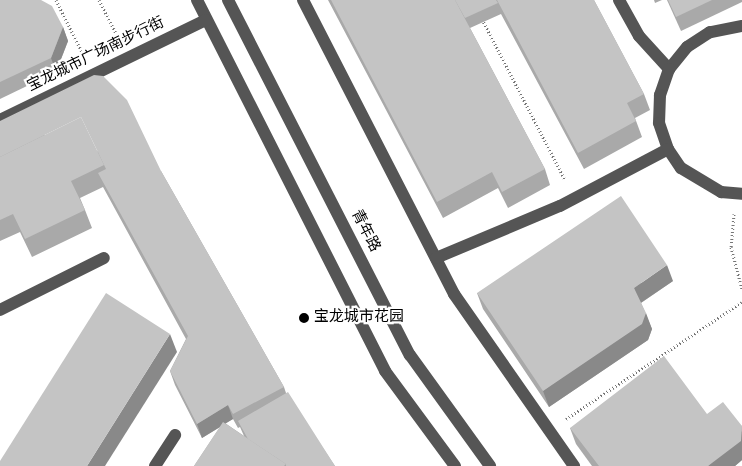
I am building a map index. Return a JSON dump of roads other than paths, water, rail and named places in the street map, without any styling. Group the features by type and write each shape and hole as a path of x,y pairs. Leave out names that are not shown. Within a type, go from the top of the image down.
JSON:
{"street":[{"path":"196,0 385,371 455,466"},
{"name":"青年路","path":"228,0 410,355 490,466"},
{"path":"303,0 454,294 574,466"},
{"path":"619,0 639,36 669,69"},
{"name":"宝龙城市广场南步行街","path":"0,120 206,20"},
{"path":"742,26 710,32 687,47 669,69 660,95 659,123 668,149 699,183 742,194"},
{"path":"436,258 574,198 668,149"},
{"path":"0,310 104,258"},
{"path":"155,466 175,435"}],"place":[{"name":"宝龙城市花园","path":"304,318"}]}
